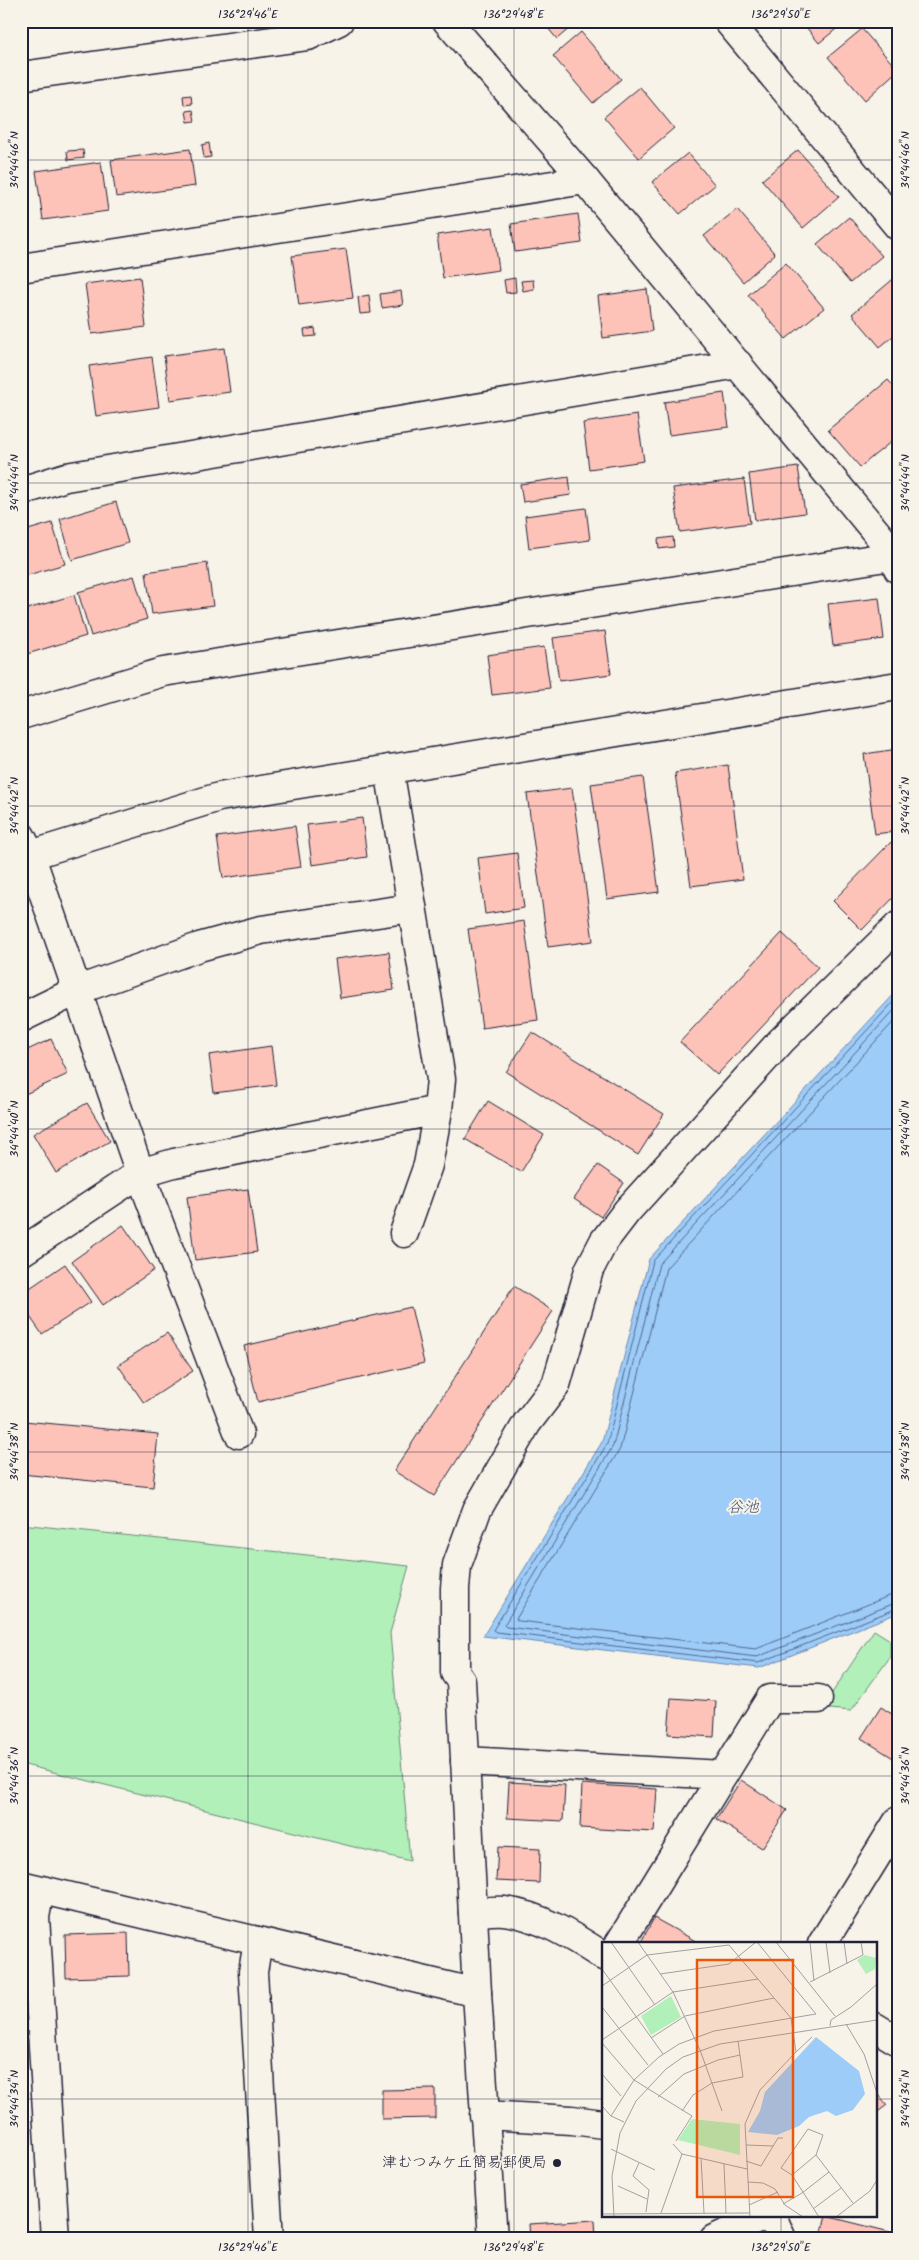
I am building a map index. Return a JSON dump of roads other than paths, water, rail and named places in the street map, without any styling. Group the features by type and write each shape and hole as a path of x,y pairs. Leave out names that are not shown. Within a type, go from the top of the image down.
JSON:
{"street":[{"path":"21,76 308,36 339,21"},
{"path":"447,21 585,180 897,560"},
{"path":"728,21 898,226"},
{"path":"21,268 585,180"},
{"path":"21,491 66,477 738,364"},
{"path":"21,715 162,672 897,560"},
{"path":"239,1434 140,1173 78,990 24,849 219,797 898,686"},
{"path":"389,769 441,1079 438,1110 428,1166 404,1233"},
{"path":"21,1018 78,990 199,947 260,930 412,908"},
{"path":"493,2239 477,1993 461,1681 455,1673 454,1588 457,1565 477,1510 526,1423 556,1385 590,1270 604,1241 627,1211 781,1041 898,926"},
{"path":"21,1252 140,1173 174,1163 438,1110"},
{"path":"620,1942 770,1699 818,1699"},
{"path":"465,1761 723,1775"},
{"path":"823,1942 898,1821"},
{"path":"55,2239 35,1916 31,1888 477,1993"},
{"path":"473,1913 504,1911 535,1919 582,1942 602,1955"},
{"path":"258,1941 253,1972 268,2239"},
{"path":"876,2028 898,2041"},
{"path":"484,2115 572,2120 602,2124"},
{"path":"714,2239 761,2218"},
{"path":"773,2218 782,2239"}],"water":[{"name":"谷池","path":"898,990 898,1613 759,1668 483,1636 602,1442 649,1259"}],"place":[{"name":"津むつみケ丘簡易郵便局","path":"557,2163"}]}
